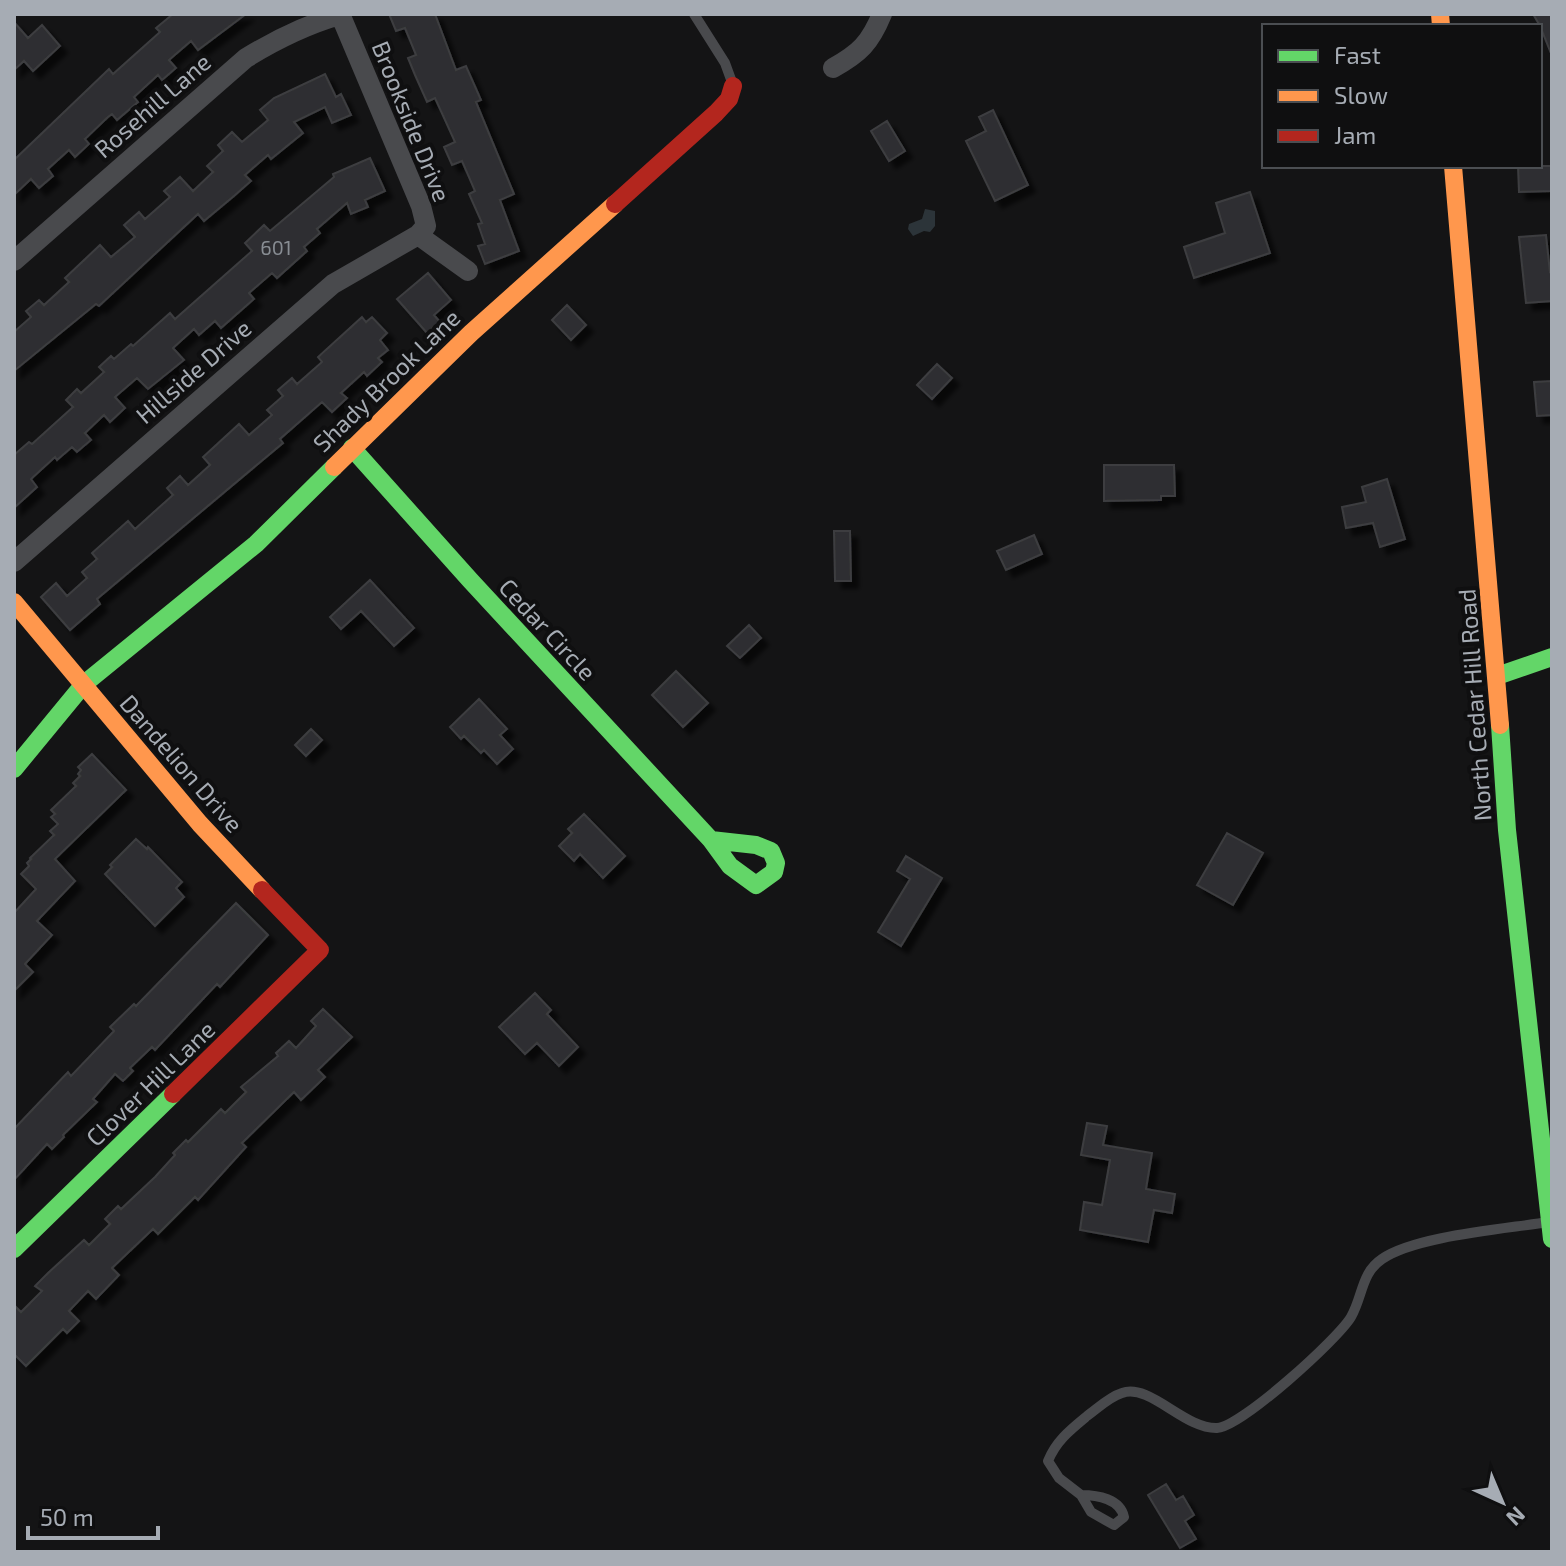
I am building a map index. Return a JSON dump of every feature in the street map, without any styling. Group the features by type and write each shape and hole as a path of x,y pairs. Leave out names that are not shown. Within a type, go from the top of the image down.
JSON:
{"street":[{"path":"833,68 857,55 873,36 882,14"},
{"name":"Brookside Drive","path":"340,15 421,206 426,226 418,235 468,271"},
{"name":"Rosehill Lane","path":"14,261 246,58 283,35 340,15"},
{"name":"Shady Brook Lane","path":"14,769 84,684 256,544 471,333 716,113 729,99 733,86"},
{"name":"North Cedar Hill Road","path":"1453,168 1497,676 1507,830 1551,1230"},
{"name":"Hillside Drive","path":"14,562 333,284 418,235"},
{"name":"Cedar Circle","path":"352,448 711,840"},
{"name":"Dandelion Drive","path":"14,602 200,824 320,950"},
{"path":"1497,676 1552,657"},
{"name":"Clover Hill Lane","path":"14,1249 320,950"}],"lane":[{"name":"Shady Brook Lane","path":"694,14 725,63 733,86"},
{"path":"1081,1495 1059,1478 1048,1461 1053,1447 1068,1431 1119,1394 1130,1391 1142,1393 1178,1416 1201,1426 1227,1426 1268,1396 1341,1331 1353,1314 1366,1275 1382,1259 1420,1243 1551,1230"}],"shaded area":[{"path":"925,209 935,211 935,226 930,232 913,236 908,229 909,224 922,219"}],"building":[{"path":"173,14 246,14 198,50 191,41 169,60 176,68 162,80 158,75 134,97 138,102 117,120 112,114 108,117 85,139 89,144 75,157 69,150 48,169 53,176 39,188 31,179 14,195 14,160 109,69 113,74 160,32 156,28"},
{"path":"389,14 435,14 456,70 466,66 481,100 476,102 514,194 500,200 519,251 485,264 478,246 485,244 478,224 482,223 469,194 475,191 462,161 452,165 444,147 455,142 435,98 427,102 415,75 408,58 416,55 405,28 396,31"},
{"path":"1533,14 1552,14 1552,56 1542,24"},
{"path":"14,22 28,38 42,25 60,46 33,71 24,61 14,70"},
{"path":"325,74 336,97 341,94 351,115 332,123 325,107 294,122 303,133 271,159 268,155 245,175 251,181 204,221 198,214 99,306 96,304 14,371 14,332 31,317 26,311 39,300 44,305 69,282 65,278 100,245 111,257 135,237 124,225 139,212 145,219 170,197 164,191 180,177 193,191 213,172 207,166 223,151 218,145 232,132 242,142 268,120 260,110 274,98"},
{"path":"993,110 1028,185 995,201 966,141 986,131 979,117"},
{"path":"887,121 905,151 889,161 871,131"},
{"path":"370,158 385,191 365,200 368,207 351,214 347,203 317,229 320,233 304,247 307,251 277,278 272,273 249,293 254,299 221,328 215,321 199,335 194,329 173,348 184,360 148,389 137,378 115,397 125,408 110,422 104,415 85,433 91,440 77,452 72,447 57,460 55,457 31,479 37,487 14,508 14,455 29,442 32,444 73,407 66,400 77,389 81,393 104,372 99,367 111,356 114,359 131,344 133,346 170,313 175,319 252,251 245,243 264,225 270,231 334,177 333,174"},
{"path":"1552,166 1552,191 1519,192 1518,168"},
{"path":"1250,192 1270,253 1194,278 1184,247 1225,233 1216,203"},
{"path":"1546,235 1552,271 1552,301 1526,303 1519,237"},
{"path":"428,273 451,300 434,315 440,322 427,333 397,299"},
{"path":"567,305 586,325 571,340 552,320"},
{"path":"362,317 366,322 372,317 387,333 380,340 388,350 378,358 382,362 367,376 364,372 341,393 347,398 332,412 322,402 280,439 283,443 97,599 100,604 70,630 41,597 56,583 67,596 87,578 82,572 97,559 92,553 128,521 135,529 173,495 167,488 180,476 188,485 210,465 203,457 239,424 249,435 272,415 267,410 283,396 278,390 292,378 297,384 322,362 318,357"},
{"path":"937,364 952,378 932,399 917,385"},
{"path":"1552,381 1552,415 1537,416 1534,382"},
{"path":"1104,465 1174,465 1175,496 1161,496 1161,500 1104,501"},
{"path":"1387,479 1405,539 1380,547 1373,523 1346,528 1342,507 1366,502 1362,487"},
{"path":"834,531 850,531 851,581 835,581"},
{"path":"1034,535 1042,554 1006,570 997,551"},
{"path":"370,580 414,628 394,646 361,611 341,629 330,617"},
{"path":"749,625 761,638 740,658 727,646"},
{"path":"676,671 708,703 683,727 652,695"},
{"path":"479,699 507,729 500,735 513,749 497,764 484,750 481,753 450,727"},
{"path":"311,729 322,740 306,756 295,745"},
{"path":"92,754 126,790 55,859 75,881 37,921 52,935 25,964 33,972 14,991 14,913 36,889 21,874 29,866 30,858 54,835 50,831 58,824 51,817 55,814 51,810 76,786 73,783 81,770 78,767"},
{"path":"584,814 625,856 603,878 580,854 574,861 559,846 572,833 568,829"},
{"path":"1227,833 1263,853 1233,905 1197,885"},
{"path":"136,839 182,882 176,888 184,897 155,926 105,874"},
{"path":"906,856 942,878 901,946 878,932 910,879 897,871"},
{"path":"236,903 268,935 155,1050 152,1047 130,1068 133,1071 123,1081 115,1074 93,1099 97,1102 64,1137 52,1149 47,1144 14,1180 14,1129 68,1072 71,1076 114,1031 110,1027 134,1004 136,1006"},
{"path":"535,993 551,1010 547,1014 578,1047 559,1066 537,1043 525,1054 499,1027"},
{"path":"323,1009 352,1037 318,1070 325,1077 301,1100 294,1092 242,1143 246,1147 198,1200 195,1197 158,1234 153,1229 112,1268 119,1275 96,1299 88,1291 69,1311 79,1321 67,1333 63,1329 26,1366 14,1354 14,1305 21,1312 42,1291 35,1286 84,1240 89,1245 110,1224 105,1219 118,1206 121,1209 155,1177 175,1155 173,1153 221,1109 225,1113 246,1092 241,1087 278,1056 276,1053 289,1041 296,1048 316,1026 311,1021"},
{"path":"1087,1123 1107,1126 1103,1145 1152,1153 1146,1189 1175,1194 1172,1213 1154,1210 1148,1242 1080,1230 1084,1202 1102,1205 1110,1160 1081,1155"},
{"path":"1166,1484 1176,1500 1183,1496 1194,1515 1185,1521 1196,1539 1180,1548 1148,1495"}],"traffic: fast":[{"path":"352,448 711,840 730,866 756,885 774,872 776,863 771,851 756,845 711,840"},
{"path":"14,769 84,684 256,544 334,467"},
{"path":"1497,676 1552,657"},
{"path":"1500,725 1507,830 1552,1239"},
{"path":"14,1249 173,1094"}],"traffic: slow":[{"path":"1440,14 1441,24"},
{"path":"1453,168 1500,725"},
{"path":"334,467 471,333 615,204"},
{"path":"14,602 200,824 262,890"}],"traffic: jam":[{"path":"615,204 716,113 729,99 733,86"},
{"path":"173,1094 320,950 262,890"}]}
